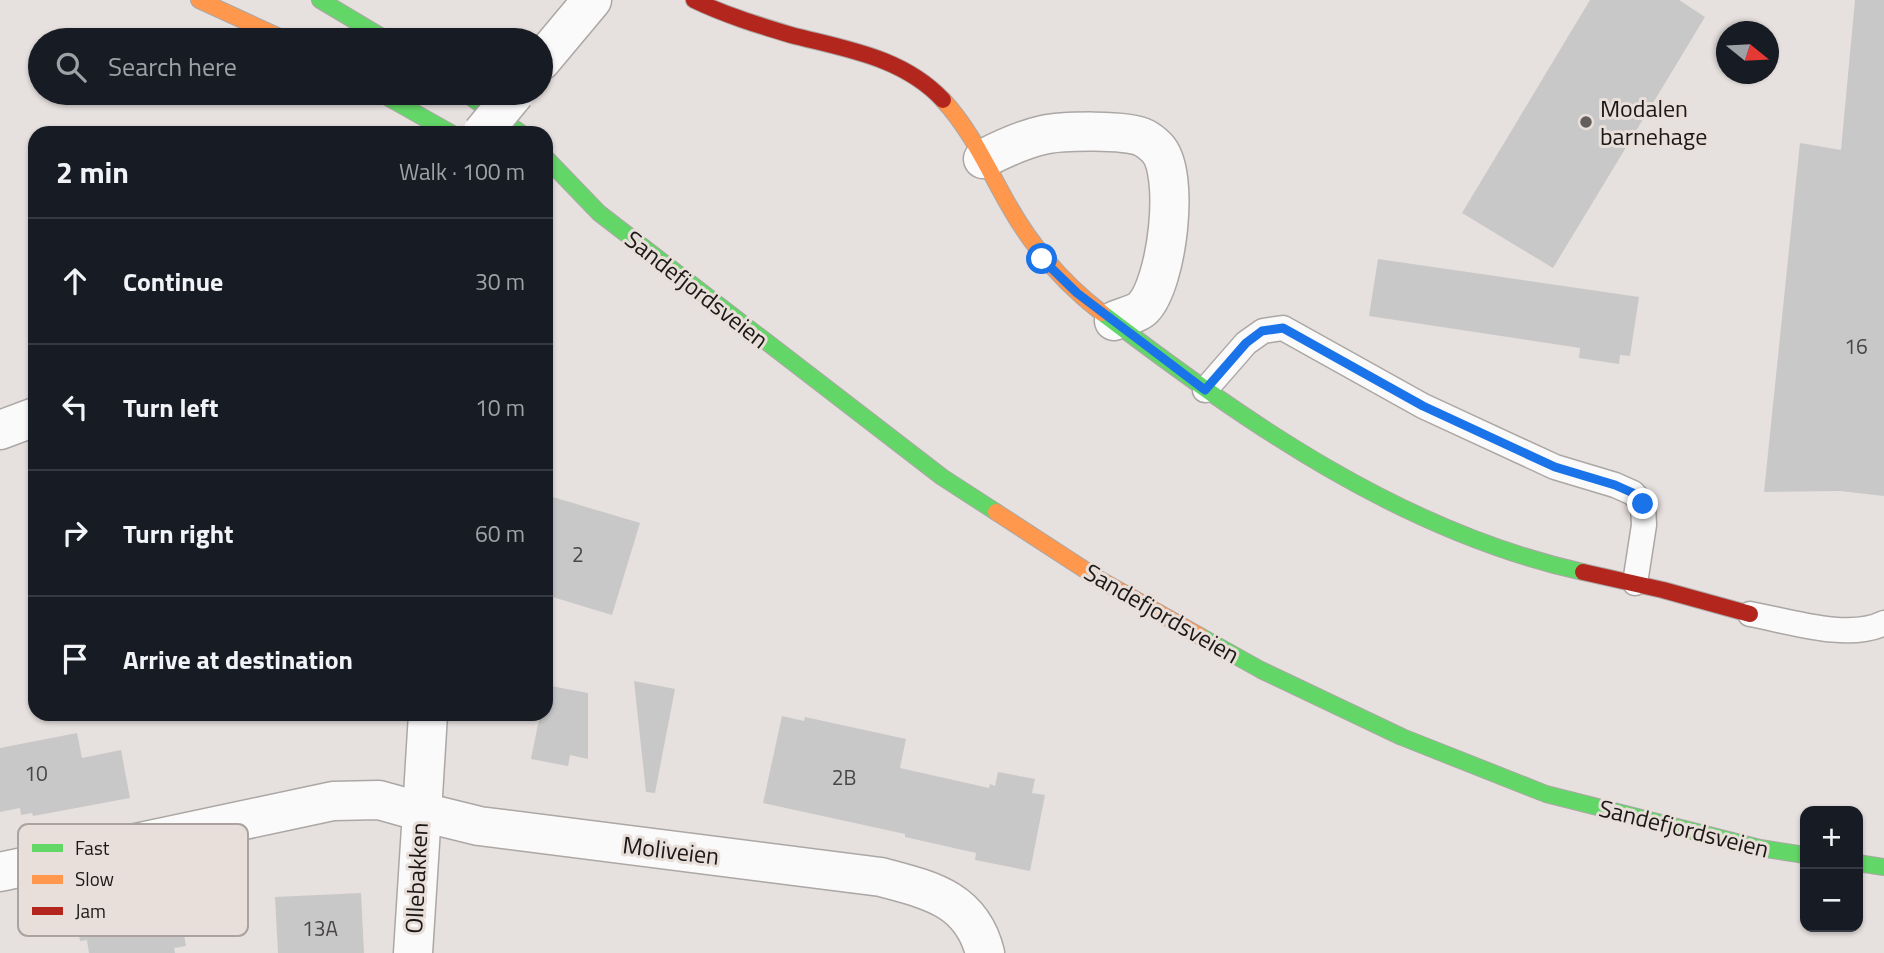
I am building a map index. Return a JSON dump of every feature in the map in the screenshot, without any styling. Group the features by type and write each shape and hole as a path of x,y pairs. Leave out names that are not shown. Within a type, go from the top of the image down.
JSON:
{"main road":[{"path":"198,0 260,28"},
{"path":"320,0 367,28"},
{"path":"694,0 748,23 863,54 915,76 943,98 970,135 1019,224 1042,259 1077,293 1205,390 1290,446 1366,490 1418,516 1494,547 1545,563 1635,583 1751,614"},
{"path":"401,105 439,126"},
{"path":"482,105 511,126"},
{"name":"Sandefjordsveien","path":"553,165 598,213 942,477 1099,579 1261,670 1402,737 1546,794 1760,848 1800,854"},
{"name":"Sandefjordsveien","path":"556,191 598,213"},
{"path":"1863,864 1884,867"}],"street":[{"path":"553,47 589,4"},
{"path":"488,126 505,105"},
{"path":"983,159 1012,145 1046,134 1117,132 1143,137 1159,150 1166,167 1169,205 1166,250 1157,282 1143,309 1114,321"},
{"path":"0,430 28,420"},
{"path":"422,812 428,721"},
{"name":"Ollebakken","path":"225,824 333,801 379,800 422,812 413,953"},
{"name":"Moliveien","path":"422,812 479,826 881,877 934,891 961,909 982,941 985,953"},
{"name":"Ollebakken","path":"0,872 18,868"}],"lane":[{"path":"1205,390 1246,343 1262,331 1283,328 1423,406 1555,467 1633,493 1643,504 1644,525 1635,583"},
{"path":"1751,614 1845,631 1872,629 1884,623"}],"building":[{"path":"1590,0 1679,0 1705,17 1553,268 1462,213"},
{"path":"1855,0 1884,0 1884,496 1840,491 1764,492 1800,143 1841,150"},
{"path":"1378,259 1639,297 1630,356 1620,355 1619,364 1579,358 1580,348 1369,316"},
{"path":"553,497 640,523 612,615 553,597"},
{"path":"634,681 675,689 655,793 646,792"},
{"path":"553,686 588,693 588,759 570,755 568,766 531,759 539,721 553,721"},
{"path":"782,716 804,721 805,717 906,739 900,768 989,788 990,784 995,786 998,772 1035,779 1032,793 1045,795 1030,871 975,860 976,853 905,837 905,834 763,803"},
{"path":"77,733 82,758 121,750 130,798 33,816 32,813 21,815 20,808 0,812 0,748"},
{"path":"361,893 364,953 278,953 275,897"},
{"path":"79,936 184,936 186,946 174,948 175,953 89,953 87,940 80,941"}],"traffic: fast":[{"path":"320,0 367,28"},
{"path":"401,105 439,126"},
{"path":"482,105 511,126"},
{"path":"553,165 599,213 942,477 996,512"},
{"path":"1102,313 1213,394 1329,469 1452,530 1516,554 1583,572"},
{"path":"1200,636 1261,670 1402,737 1546,794 1760,848 1800,854"},
{"path":"1863,864 1884,867"}],"traffic: slow":[{"path":"199,0 260,28"},
{"path":"943,100 971,137 1017,220 1038,249 1061,277 1102,313"},
{"path":"996,512 1099,579 1200,636"}],"traffic: jam":[{"path":"694,0 791,35 852,50 892,64 927,85 943,100"},
{"path":"1583,572 1750,614"}],"place":[{"name":"Modalen barnehage","path":"1586,122"}],"route":[{"path":"1042,259 1077,293 1205,390 1246,343 1262,331 1283,328 1423,406 1555,467 1633,493 1643,504"}]}
